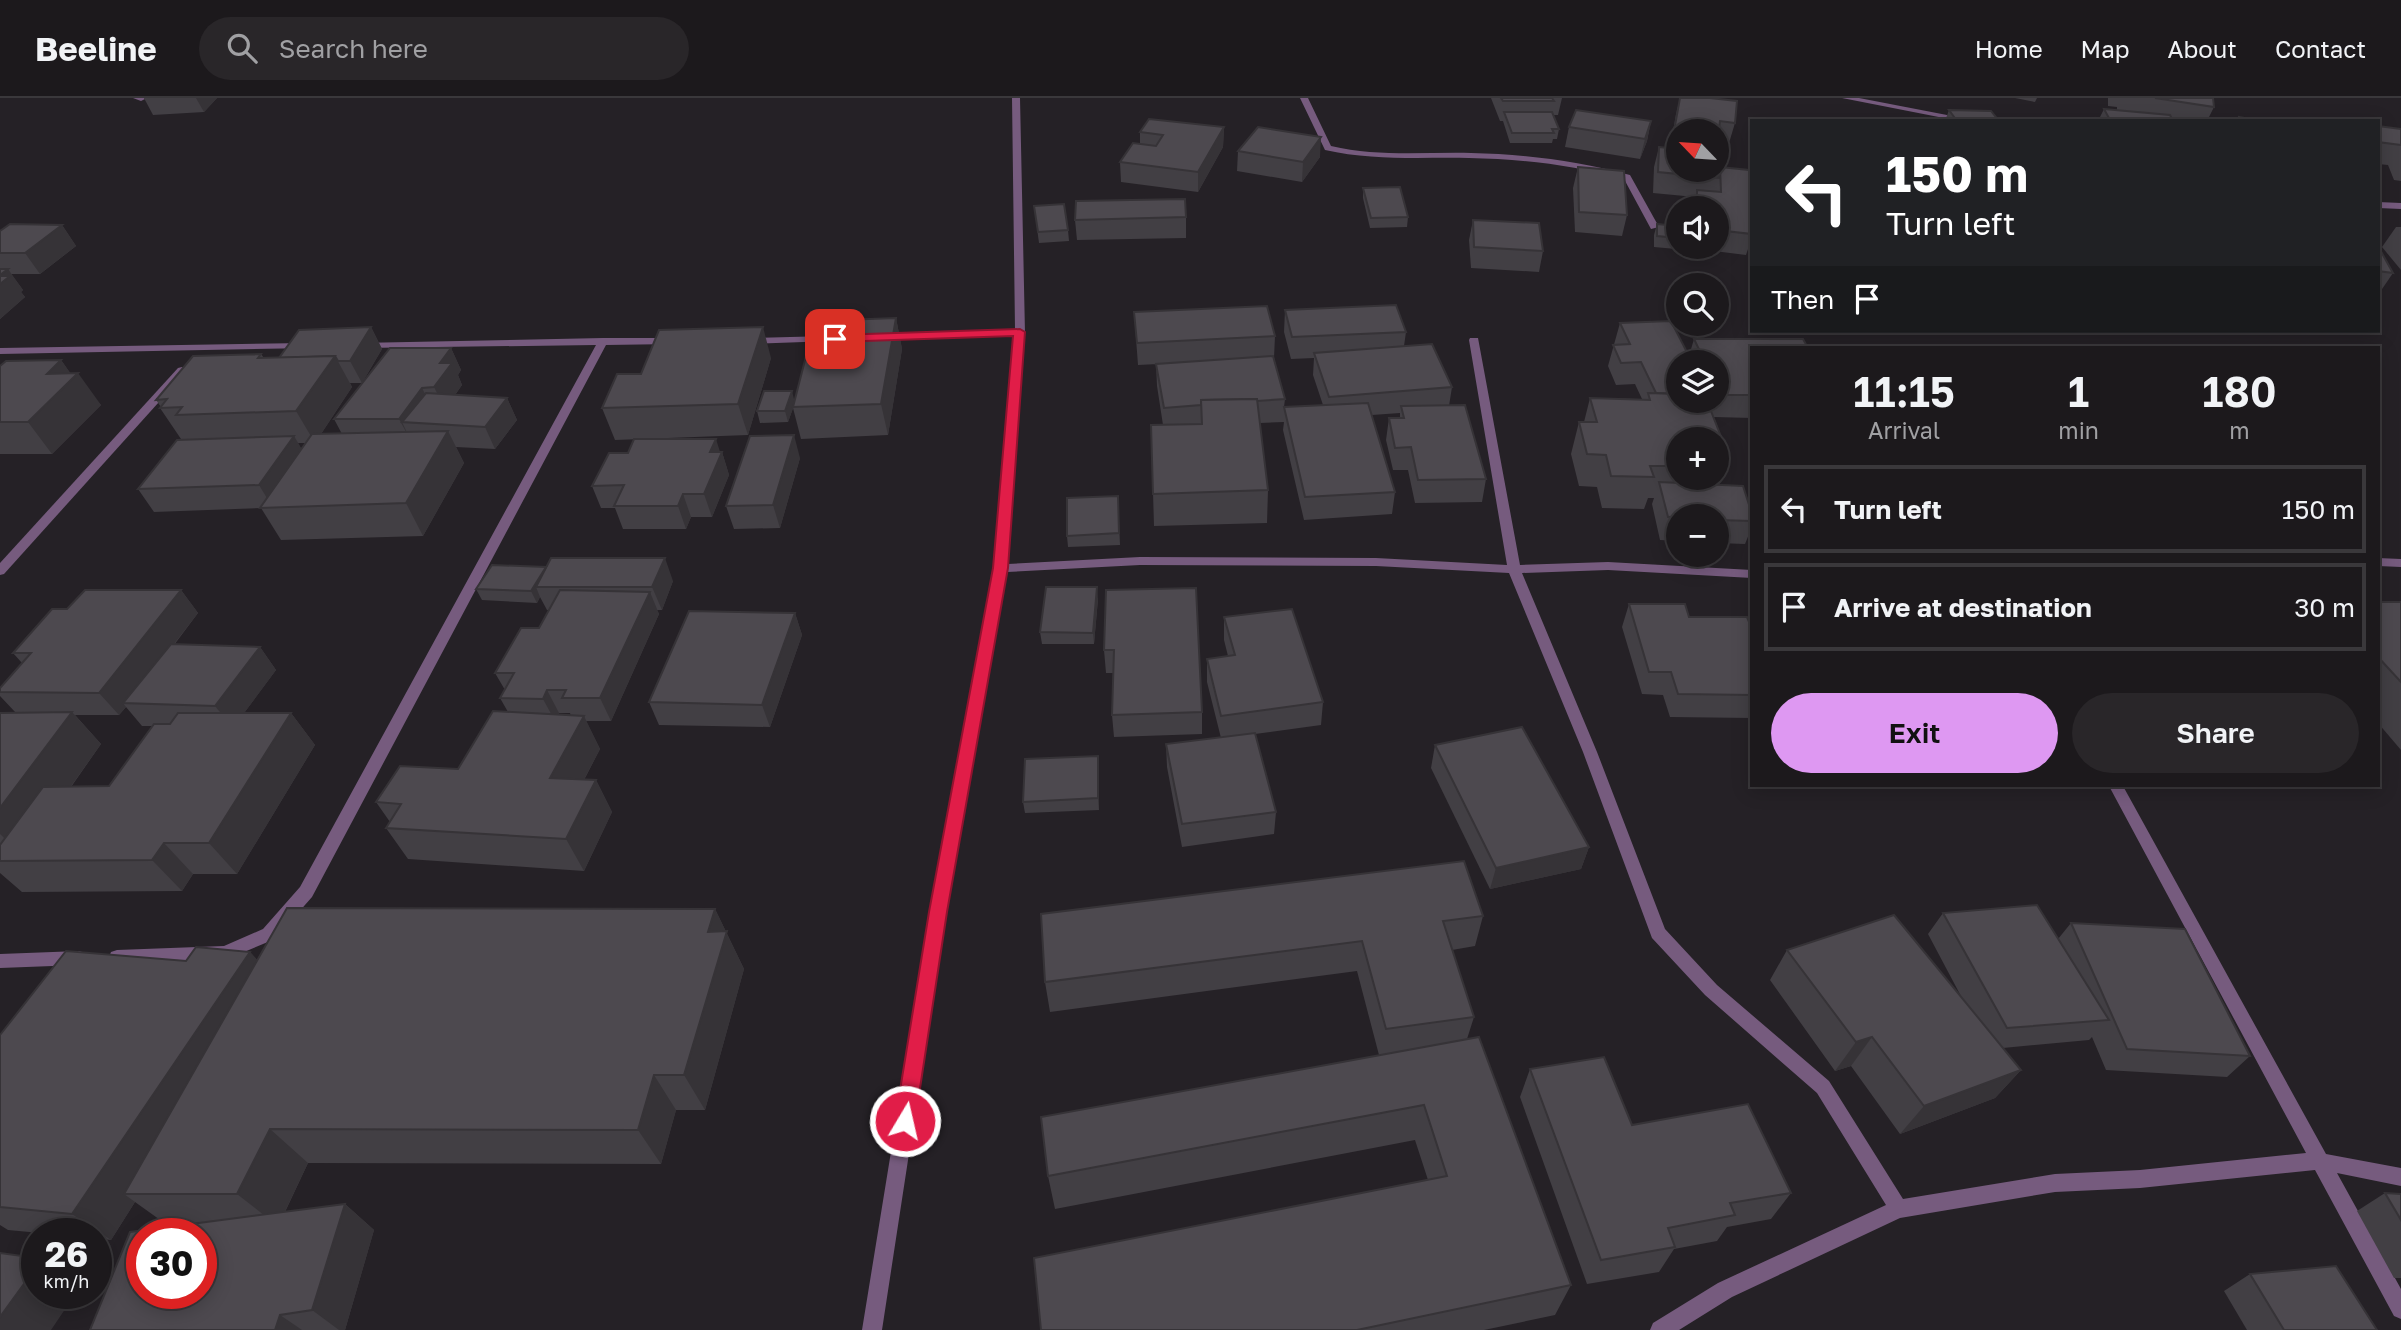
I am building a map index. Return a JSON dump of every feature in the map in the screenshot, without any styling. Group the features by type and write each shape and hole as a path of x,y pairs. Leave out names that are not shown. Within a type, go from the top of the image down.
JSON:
{"street":[{"path":"872,1330 938,912 1001,568 1020,332 1016,98"},
{"path":"1304,98 1328,148 1366,157 1445,155 1533,158 1581,164 1628,177 1654,227"},
{"path":"1846,98 1963,119"},
{"path":"2380,205 2401,206"},
{"path":"866,338 1020,332"},
{"path":"741,341 838,339"},
{"path":"1474,340 1514,569 1590,752 1658,933 1711,990 1823,1087 1899,1209"},
{"path":"0,961 225,953 268,934 306,892 603,341"},
{"path":"356,345 685,341"},
{"path":"0,351 108,348 200,350 317,346"},
{"path":"0,571 200,350"},
{"path":"1001,568 1154,561 1376,562 1514,569 1608,566 1750,575"},
{"path":"2380,562 2401,563"},
{"path":"2117,787 2401,1309"},
{"path":"1660,1330 1725,1290 1899,1209 2055,1183 2140,1179 2319,1161 2401,1177"}],"building":[{"path":"1501,98 1552,98 1554,101 1503,101"},
{"path":"1680,98 1737,101 1735,123 1729,122 1729,119 1676,119"},
{"path":"2155,98 2213,98 2214,107"},
{"path":"2104,109 2170,115 2172,119 2109,119"},
{"path":"1576,110 1651,121 1645,139 1569,127"},
{"path":"1949,110 1991,111 1997,119 1956,119"},
{"path":"1504,112 1552,112 1559,129 1552,129 1554,133 1512,133"},
{"path":"1149,119 1224,127 1198,172 1120,162 1133,143 1156,146 1163,135 1140,132"},
{"path":"2380,126 2401,129 2401,145 2380,142"},
{"path":"1258,127 1321,137 1303,162 1238,151"},
{"path":"1659,147 1666,148 1666,173 1658,172"},
{"path":"1578,167 1624,171 1627,215 1579,212"},
{"path":"1729,168 1749,170 1750,234 1729,231 1729,196 1697,196 1697,190 1721,192 1721,182 1729,182"},
{"path":"1400,187 1408,217 1371,218 1363,188"},
{"path":"1185,199 1186,217 1075,220 1076,201"},
{"path":"1064,204 1068,230 1038,232 1034,206"},
{"path":"1473,220 1539,223 1543,251 1474,247"},
{"path":"10,224 62,225 25,253 0,253 0,231"},
{"path":"1657,224 1666,225 1666,237 1657,236"},
{"path":"2380,250 2393,273 2380,271"},
{"path":"0,276 10,276 0,284"},
{"path":"1396,305 1406,332 1292,337 1285,310"},
{"path":"1267,306 1275,336 1137,343 1134,312"},
{"path":"896,318 881,404 793,407 815,321"},
{"path":"1666,321 1666,336 1679,336 1686,350 1666,350 1666,393 1656,393 1641,362 1621,363 1613,345 1630,344 1620,323"},
{"path":"371,327 350,361 338,361 335,356 279,358 299,330"},
{"path":"763,327 738,404 602,408 617,374 641,374 659,330"},
{"path":"1694,339 1803,339 1807,346 1750,346 1750,395 1729,395 1729,350 1699,350"},
{"path":"1432,344 1452,387 1329,397 1314,353"},
{"path":"390,348 451,348 440,363 452,363 434,387 422,388 399,419 334,419"},
{"path":"261,354 258,358 335,356 296,411 176,415 182,407 160,408 167,399 156,400 193,356"},
{"path":"1273,356 1285,399 1201,400 1201,405 1164,408 1156,364"},
{"path":"61,360 47,374 78,373 28,422 0,422 0,366 6,361"},
{"path":"764,391 792,391 785,411 757,411"},
{"path":"426,393 507,398 485,427 402,422"},
{"path":"1648,393 1666,394 1666,413 1712,413 1717,427 1666,427 1666,466 1650,466 1654,477 1611,476 1606,455 1587,454 1579,422 1597,422 1590,398 1650,400"},
{"path":"1257,399 1268,490 1153,494 1151,425 1202,424 1201,400"},
{"path":"1368,403 1395,492 1305,497 1284,407"},
{"path":"1465,405 1486,479 1418,480 1411,447 1395,448 1389,418 1404,418 1401,406"},
{"path":"448,431 406,503 260,508 312,434"},
{"path":"794,435 773,505 726,506 750,436"},
{"path":"294,436 259,485 138,489 177,440"},
{"path":"634,439 716,439 710,452 722,452 704,494 683,494 678,506 614,506 624,485 592,486 609,453 628,453"},
{"path":"1659,482 1666,482 1666,490 1729,490 1729,485 1743,486 1750,508 1750,521 1729,520 1729,504 1666,504 1666,509"},
{"path":"1118,496 1119,533 1067,536 1067,498"},
{"path":"551,558 665,558 652,587 536,587"},
{"path":"492,565 546,567 531,591 476,589"},
{"path":"1046,587 1097,587 1093,633 1040,632"},
{"path":"1196,588 1202,712 1112,715 1114,650 1104,650 1106,590"},
{"path":"85,590 181,590 99,693 0,692 0,688 31,653 13,653 52,609 67,609"},
{"path":"560,590 650,592 600,698 562,698 566,690 547,690 543,699 500,698 514,673 495,673 521,628 539,628"},
{"path":"2380,602 2401,602 2401,682 2380,659"},
{"path":"1629,604 1685,604 1689,617 1747,617 1750,624 1750,695 1678,694 1671,672 1649,672"},
{"path":"1292,609 1323,702 1221,716 1207,659 1235,655 1224,617"},
{"path":"689,611 795,613 762,705 649,702"},
{"path":"171,644 260,647 215,706 123,703"},
{"path":"493,711 584,716 550,778 596,780 566,839 386,828 401,804 376,802 400,766 458,769"},
{"path":"72,712 0,808 0,713"},
{"path":"178,713 291,713 209,843 164,843 152,860 0,861 0,845 43,787 109,786 154,724 170,724"},
{"path":"1522,727 1589,847 1496,868 1435,745"},
{"path":"1255,733 1276,812 1182,824 1166,744"},
{"path":"1098,756 1098,798 1023,802 1025,759"},
{"path":"1464,861 1483,916 1443,921 1474,1017 1386,1029 1362,941 1045,982 1041,914"},
{"path":"2037,905 2109,1020 2007,1028 1943,913"},
{"path":"287,908 715,909 708,932 727,931 684,1075 654,1075 638,1130 270,1129 237,1194 124,1194"},
{"path":"1894,915 2021,1070 1924,1106 1872,1037 1856,1042 1787,950"},
{"path":"2071,923 2185,929 2250,1056 2127,1049"},
{"path":"196,947 250,952 72,1214 0,1207 0,1035 66,951 186,961"},
{"path":"1479,1037 1571,1285 1357,1330 1041,1330 1034,1258 1447,1176 1424,1105 1048,1176 1041,1117"},
{"path":"1604,1057 1632,1125 1748,1104 1791,1193 1730,1203 1735,1215 1668,1228 1675,1247 1601,1260 1530,1069"},
{"path":"2385,1193 2401,1194 2401,1220"},
{"path":"345,1204 312,1310 280,1315 275,1330 90,1330 99,1309 112,1309 112,1276 126,1242 126,1309 217,1309 217,1221"},
{"path":"0,1253 21,1256 21,1288 0,1317"},
{"path":"2336,1266 2377,1330 2284,1330 2250,1274"}],"route":[{"path":"835,339 1020,332 1001,568 938,912 905,1121"}]}
